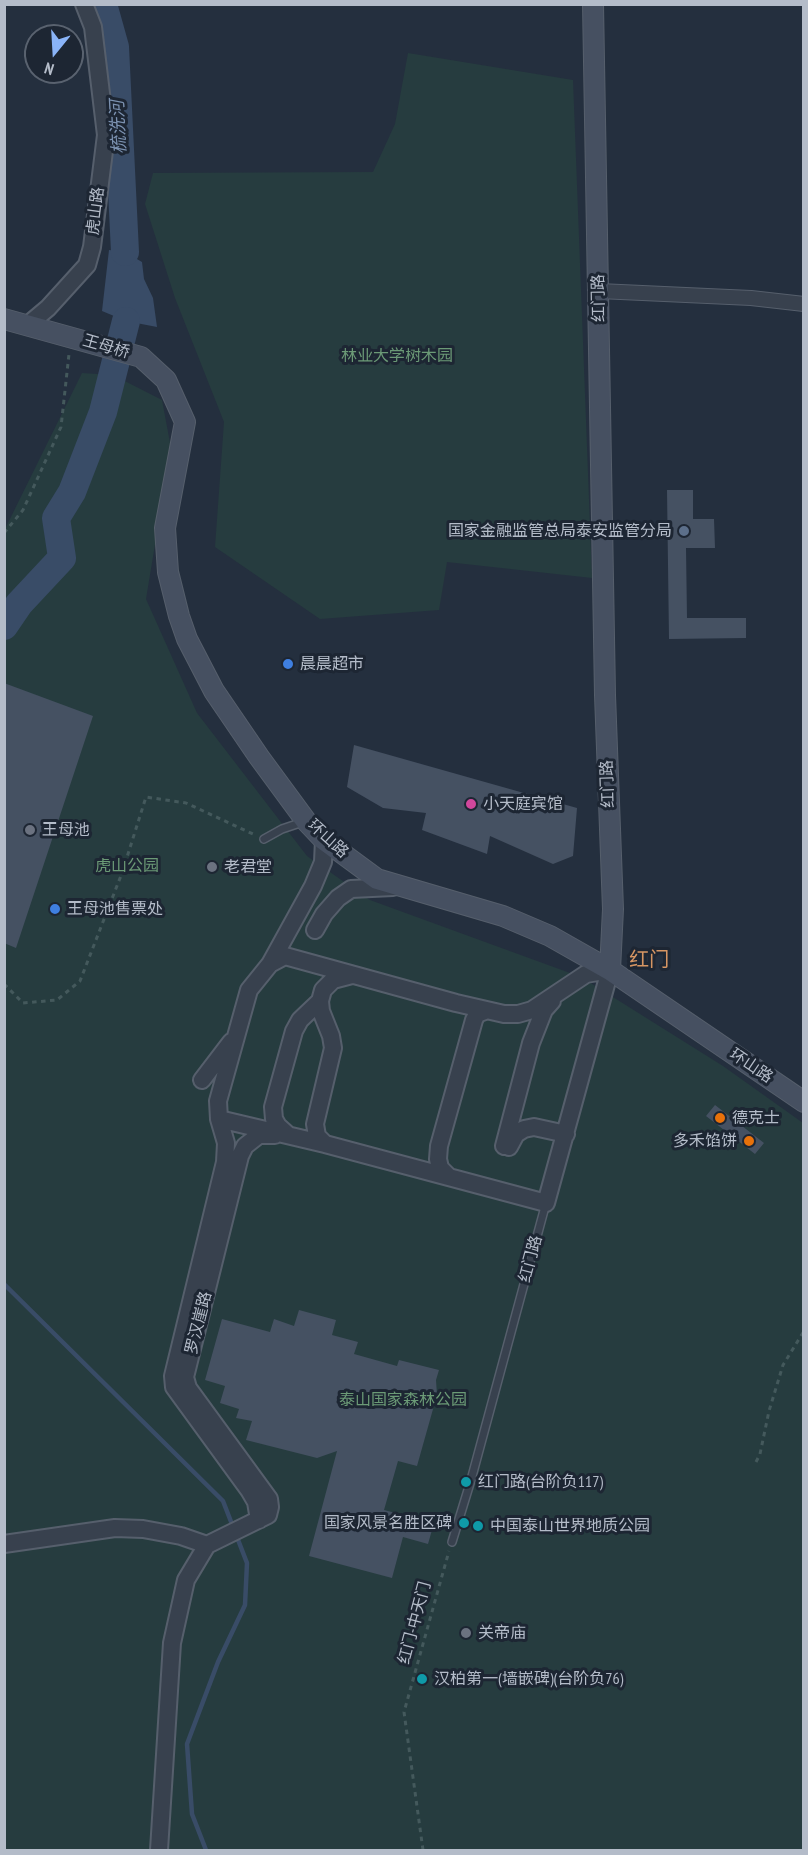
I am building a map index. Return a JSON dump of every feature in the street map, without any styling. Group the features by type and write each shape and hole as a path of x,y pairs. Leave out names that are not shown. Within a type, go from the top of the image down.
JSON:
{"main road":[{"name":"红门路","path":"593,4 605,695 613,909 610,970"},
{"path":"4,319 71,337"},
{"name":"王母桥","path":"71,337 141,357"},
{"name":"环山路","path":"141,357 166,380 185,422 165,528 168,572 178,616 187,639 214,691 259,758 306,821 324,840 377,879 503,916 550,936 610,970 804,1102"}],"street":[{"name":"虎山路","path":"29,324 48,308 87,265 92,246 106,135 93,27 84,4"},
{"path":"599,291 751,298 804,304"},
{"path":"202,1080 225,1052 237,1031 249,990 270,964 314,886 323,862 324,840"},
{"path":"315,930 324,914 338,898 351,889 400,887"},
{"path":"270,964 285,956 485,1011 504,1014 518,1014 532,1010 559,993"},
{"path":"566,1134 534,1127 524,1129 516,1134 507,1147 538,1022 544,1010 569,984 586,974 610,970"},
{"name":"红门路","path":"546,1203 610,970"},
{"path":"325,1144 316,1136 315,1124 333,1048 320,1001 322,990 333,980 352,975"},
{"path":"288,1136 274,1119 273,1107 294,1031 300,1020 320,1001"},
{"path":"448,1177 440,1168 438,1146 474,1020 477,1014 485,1011"},
{"name":"罗汉崖路","path":"237,1031 218,1101 219,1119 226,1143 225,1162 173,1376 174,1387 249,1490 256,1502 259,1520 268,1515 269,1498 189,1388 185,1377 244,1146 259,1135 288,1136"},
{"path":"219,1119 325,1144 546,1203"},
{"path":"159,1851 172,1643 186,1580 207,1545 259,1520"},
{"path":"4,1544 115,1528 144,1529 182,1536 207,1545"}],"lane":[{"path":"264,840 282,829 306,821"},
{"name":"红门路","path":"452,1542 546,1203"}],"path":[{"path":"4,533 23,510 61,427 71,337"},
{"path":"4,984 23,1003 57,1000 80,981 122,873 146,796 186,803 264,840"},
{"path":"756,1462 783,1365 804,1331"},
{"name":"红门-中天门","path":"423,1851 404,1712 434,1598 452,1542"}],"green space":[{"name":"林业大学树木园","path":"408,53 573,80 592,578 447,562 439,610 320,619 215,547 224,422 175,298 145,204 153,173 373,172 395,124"},
{"name":"泰山国家森林公园","path":"82,373 113,375 162,400 171,448 146,599 197,713 307,856 370,900 581,977 723,1066 803,1123 803,1850 4,1850 5,529"}],"water":[{"path":"109,250 125,252 142,262 144,279 153,298 157,327 126,321 102,311"}],"building":[{"path":"667,490 693,490 693,519 714,519 715,548 686,548 687,618 746,618 746,638 669,639"},
{"name":"王母池","path":"4,683 93,716 16,948 4,943"},
{"name":"小天庭宾馆","path":"354,745 577,808 573,856 553,864 490,836 487,854 422,830 426,813 383,808 347,787"},
{"path":"715,1105 764,1143 755,1154 706,1116"},
{"path":"299,1310 336,1320 332,1335 358,1342 354,1354 397,1366 399,1360 439,1370 436,1380 437,1395 417,1466 398,1461 384,1510 434,1523 428,1544 403,1537 392,1578 309,1556 337,1451 317,1458 246,1440 252,1421 236,1418 239,1409 220,1403 225,1386 205,1380 222,1319 270,1332 274,1319 294,1326"}],"waterway":[{"name":"梳洗河","path":"103,4 115,47 125,252"},
{"path":"4,626 19,604 62,558 56,518 72,492 103,412 126,321"},
{"path":"4,1284 223,1501 247,1563 245,1605 218,1662 187,1744 192,1814 206,1850"}],"place":[{"name":"国家金融监管总局泰安监管分局","path":"684,531"},
{"name":"晨晨超市","path":"288,664"},
{"name":"小天庭宾馆","path":"471,804"},
{"name":"王母池","path":"30,830"},
{"name":"老君堂","path":"212,867"},
{"name":"王母池售票处","path":"55,909"},
{"name":"德克士","path":"720,1118"},
{"name":"多禾馅饼","path":"749,1141"},
{"name":"红门路(台阶负117)","path":"466,1482"},
{"name":"国家风景名胜区碑","path":"464,1523"},
{"name":"中国泰山世界地质公园","path":"478,1526"},
{"name":"关帝庙","path":"466,1633"},
{"name":"汉柏第一(墙嵌碑)(台阶负76)","path":"422,1679"}],"district":[{"name":"红门","path":"649,960"}],"park label":[{"name":"虎山公园","path":"127,866"}]}
